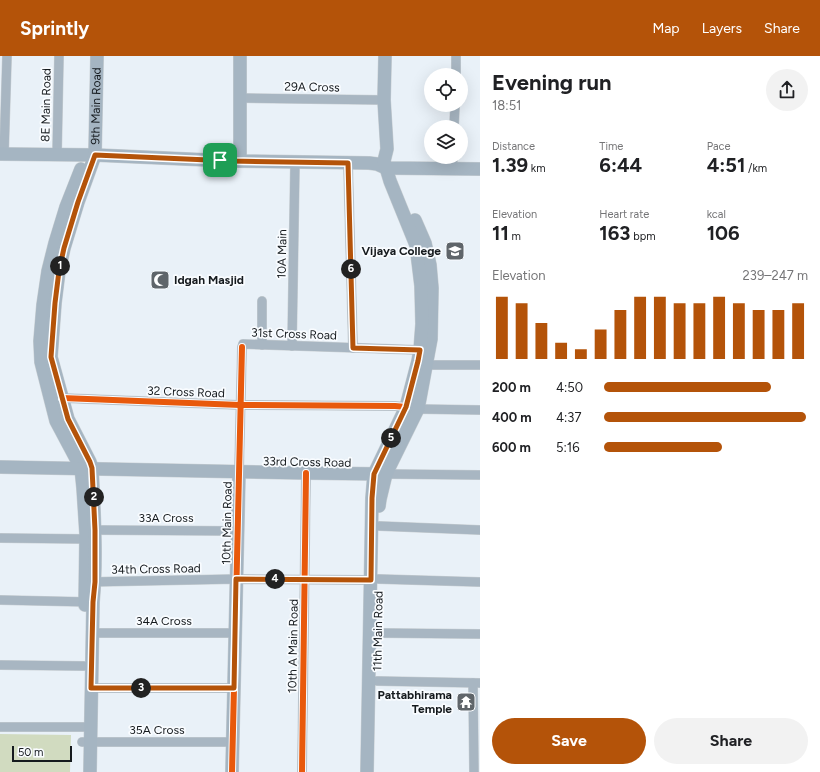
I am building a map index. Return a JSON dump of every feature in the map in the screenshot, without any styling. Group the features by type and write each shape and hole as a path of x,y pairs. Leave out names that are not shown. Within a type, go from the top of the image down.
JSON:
{"main road":[{"name":"9th Main Road","path":"86,468 90,462 68,419 51,357 55,303 59,271 64,248 78,202 95,155 97,56"},
{"path":"240,56 240,161"},
{"name":"11th Main Road","path":"385,56 384,100 386,162 390,182 416,245 422,305 420,350 412,408"},
{"path":"2,154 95,155 240,161 348,163 424,160"},
{"name":"9th Main Road","path":"82,772 86,742 84,666 90,582 90,534 86,468 56,421 41,362 40,341 48,271 55,243 66,207 82,165 95,155"},
{"path":"468,159 480,160"},
{"path":"386,162 480,169"},
{"name":"11th Main Road","path":"375,772 378,633 372,498 380,474 412,408 426,365 432,325 432,288 430,265 425,243 397,181 386,162"},
{"name":"33rd Cross Road","path":"0,467 380,474"},
{"name":"10th Main Road","path":"232,772 239,472"},
{"name":"11th Main Road","path":"367,772 375,579 379,526 380,474"},
{"name":"9th Main Road","path":"86,727 91,688 92,633 89,602"},
{"name":"9th Main Road","path":"86,742 90,772"}],"street":[{"path":"2,154 8,56"},
{"name":"8E Main Road","path":"57,155 59,56"},
{"path":"456,56 456,68"},
{"name":"29A Cross","path":"240,98 384,100"},
{"name":"10A Main","path":"292,346 295,162"},
{"path":"348,163 353,348"},
{"path":"262,301 262,345"},
{"name":"31st Cross Road","path":"242,347 244,344 420,350"},
{"name":"10th Main Road","path":"239,472 242,347"},
{"path":"426,365 480,365"},
{"name":"32 Cross Road","path":"62,398 240,405 387,406 480,410"},
{"name":"10th A Main Road","path":"302,772 306,473"},
{"name":"33rd Cross Road","path":"380,474 480,475"},
{"path":"379,526 480,530"},
{"name":"33A Cross","path":"0,538 90,534 238,531"},
{"name":"34th Cross Road","path":"90,582 236,579 375,579"},
{"path":"375,579 480,582"},
{"path":"0,600 89,602"},
{"name":"34A Cross","path":"92,633 235,633"},
{"path":"378,633 480,634"},
{"path":"0,665 84,666"},
{"path":"377,681 476,683 474,772"},
{"path":"91,688 234,688"},
{"path":"0,727 86,727"},
{"name":"35A Cross","path":"86,742 233,742"}],"green space":[{"path":"0,734 71,735 70,772 0,772"}],"cycle path":[{"path":"232,772 242,347"},
{"path":"62,398 240,405 406,407"},
{"path":"302,772 306,473"}],"place":[{"name":"Vijaya College","path":"455,251"},
{"name":"Idgah Masjid","path":"160,280"},
{"name":"Pattabhirama Temple","path":"466,702"}],"route":[{"path":"95,155 220,160 348,163 353,348 420,350 406,407 374,474 372,498 371,580 236,579 234,688 91,688 93,602 95,582 95,530 92,468 68,419 51,357 55,303 59,271 64,248 78,202 95,155"}]}
